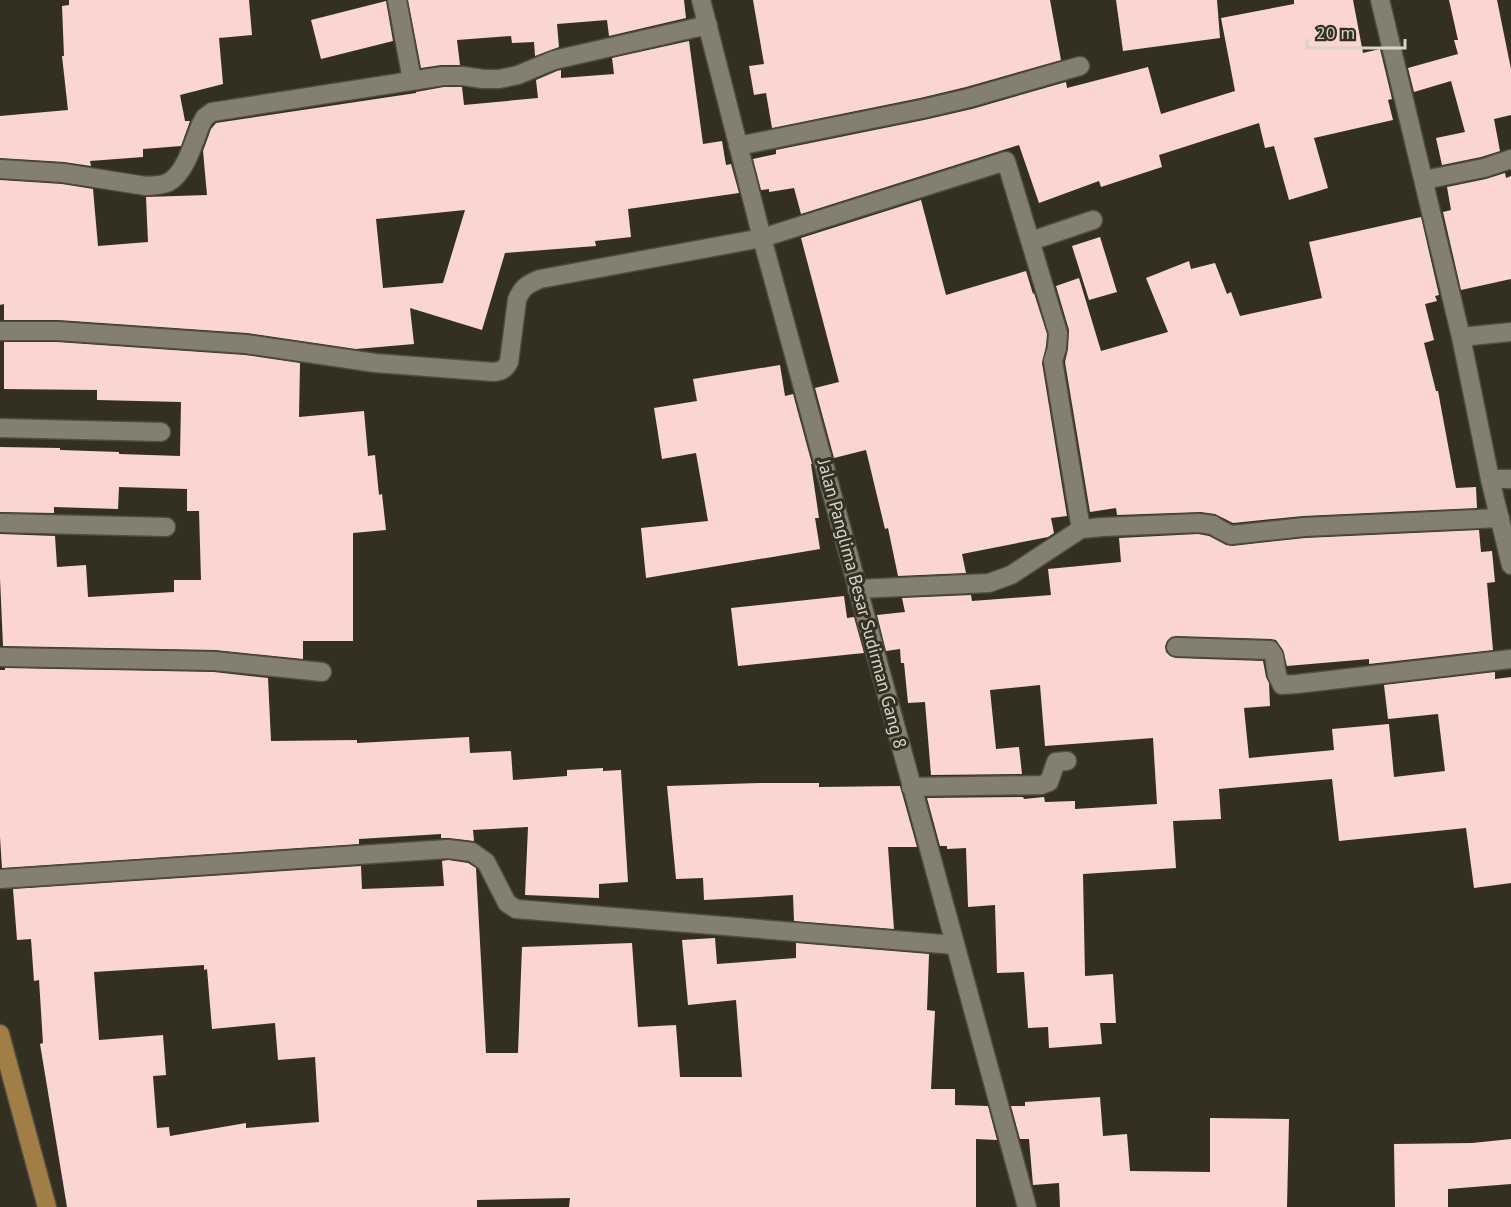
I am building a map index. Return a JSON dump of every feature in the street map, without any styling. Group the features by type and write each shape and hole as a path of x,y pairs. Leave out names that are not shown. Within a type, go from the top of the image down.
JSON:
{"main road":[{"path":"0,1034 47,1207"}],"street":[{"path":"397,0 412,81"},
{"name":"Jalan Panglima Besar Sudirman Gang 8","path":"701,0 762,238 857,589 1028,1207"},
{"path":"1380,0 1461,337 1490,479 1511,565"},
{"path":"0,169 63,173 146,186 159,185 176,177 184,166 201,124 212,112 443,76 499,80 575,54 708,26"},
{"path":"738,146 960,100 1080,66"},
{"path":"1424,180 1484,168 1511,159"},
{"path":"0,331 57,331 246,344 375,363 501,371 508,362 517,300 521,291 540,279 762,238 1006,161 1058,333 1053,361 1081,529"},
{"path":"1031,242 1093,220"},
{"path":"1461,337 1511,332"},
{"path":"0,428 161,432"},
{"path":"1490,479 1511,479"},
{"path":"857,589 989,583 1011,574 1081,529 1199,523 1213,525 1231,534 1304,527 1500,518"},
{"path":"0,523 166,527"},
{"path":"1176,647 1270,650 1274,656 1277,675 1282,685 1511,659"},
{"path":"0,657 215,661 322,672"},
{"path":"911,787 1041,785 1049,782 1056,762 1067,761"},
{"path":"0,879 448,849 472,852 486,862 507,903 516,909 955,945"}],"building":[{"path":"69,0 249,0 252,35 219,38 223,84 180,95 185,121 190,121 181,146 143,149 143,157 90,161 91,166 0,158 0,116 68,110 62,56 64,56 62,6 69,5"},
{"path":"408,0 684,0 686,18 609,36 607,20 557,24 559,47 535,56 534,42 512,43 511,36 457,40 460,65 421,68"},
{"path":"753,0 1050,0 1061,60 920,98 772,128 766,93 754,95 749,66 764,64"},
{"path":"1116,0 1217,0 1220,38 1123,51"},
{"path":"1294,0 1353,0 1363,53 1380,49 1392,99 1388,100 1393,120 1314,138 1328,188 1289,200 1274,146 1265,148 1259,123 1159,155 1162,167 1101,187 1099,181 1039,203 1019,145 801,214 794,188 769,192 769,189 761,190 753,159 776,154 776,150 972,109 1066,82 1067,88 1148,67 1161,114 1235,91 1221,18 1294,4"},
{"path":"1449,0 1497,0 1511,69 1511,115 1494,119 1500,151 1442,165 1436,138 1465,132 1451,81 1414,92 1408,68 1458,54 1454,40 1458,40"},
{"path":"386,1 393,41 321,59 311,20"},
{"path":"689,41 703,144 722,141 726,165 731,164 739,193 628,209 631,237 595,241 596,246 505,253 482,330 410,308 414,344 356,349 247,333 58,320 4,320 4,304 0,305 0,180 62,184 93,189 98,246 148,242 146,197 207,195 203,151 211,129 216,123 444,87 462,87 464,105 538,98 536,80 561,70 561,78 614,74 612,58","holes":["465,210 443,283 383,288 376,219"]},
{"path":"1505,173 1506,178 1511,176 1511,279 1461,290 1443,212 1451,210 1447,187"},
{"path":"921,200 946,295 1026,271 1047,334 1042,363 1067,516 1051,518 1054,533 1048,537 962,554 966,573 898,576 888,528 885,529 866,450 834,458 815,388 839,382 801,238"},
{"path":"1421,217 1439,295 1435,296 1437,301 1425,304 1434,340 1424,343 1436,391 1438,391 1456,488 1476,487 1477,508 1303,516 1233,523 1215,514 1201,512 1117,515 1116,508 1090,512 1065,362 1069,330 1056,286 1079,278 1101,351 1168,332 1146,278 1189,261 1191,269 1215,263 1227,294 1231,292 1240,316 1322,298 1309,242"},
{"path":"1100,237 1117,292 1089,300 1072,246"},
{"path":"4,342 57,342 245,355 300,363 299,417 364,411 368,456 375,455 379,495 382,494 386,530 353,533 353,641 303,641 303,659 215,650 3,646 0,534 55,536 57,567 86,565 88,597 174,592 174,580 201,580 199,511 187,511 187,489 119,487 118,509 54,507 54,513 0,512 0,447 60,448 60,450 119,452 119,454 180,456 181,402 97,400 97,390 4,389"},
{"path":"780,365 785,396 793,394 812,464 819,518 815,518 820,549 646,578 641,528 708,521 696,453 662,459 654,408 697,401 693,379"},
{"path":"1479,530 1481,552 1492,551 1495,582 1487,583 1493,650 1369,664 1369,659 1287,666 1283,650 1276,640 1271,639 1176,636 1167,641 1165,647 1170,656 1176,658 1263,661 1269,683 1270,706 1244,708 1249,758 1334,750 1332,729 1389,724 1394,777 1445,771 1438,714 1388,719 1384,685 1495,672 1495,679 1511,677 1511,883 1474,888 1466,828 1339,841 1332,779 1219,789 1221,819 1173,821 1176,868 1083,874 1085,976 1113,974 1116,1023 1100,1023 1102,1044 1049,1048 1048,1027 1028,1028 1024,972 997,973 995,905 968,907 966,848 947,849 947,846 940,846 927,798 1023,797 1024,799 1044,797 1045,802 1075,801 1075,809 1157,804 1153,738 1045,746 1040,685 990,690 996,749 1019,747 1022,774 931,775 925,702 908,703 904,663 901,663 900,649 886,651 877,615 905,612 902,598 971,595 972,601 1051,595 1048,569 1121,562 1119,538 1198,534 1232,546 1305,538"},
{"path":"844,596 847,618 854,617 864,653 738,666 731,608"},
{"path":"5,668 214,672 268,678 271,741 357,740 357,743 469,737 470,753 511,751 513,780 567,776 567,770 603,768 603,771 621,770 628,882 599,884 599,898 525,895 528,827 473,830 474,841 441,838 441,834 359,839 359,844 2,868 0,670 5,670"},
{"path":"819,783 819,787 900,786 917,847 888,847 894,929 794,921 793,895 704,900 703,878 676,879 667,786"},
{"path":"442,861 468,863 476,868 486,1053 518,1053 522,947 632,943 638,1027 676,1025 680,1077 742,1077 736,1000 688,1005 682,940 715,938 717,964 796,958 796,943 929,954 927,1010 935,1011 931,1089 955,1089 955,1105 988,1106 997,1140 976,1139 976,1207 569,1207 570,1198 477,1200 477,1207 67,1207 40,1044 43,1043 39,980 34,981 31,939 17,940 13,889 361,866 362,889 444,886","holes":["204,965 204,970 207,969 212,1029 275,1023 278,1060 315,1057 319,1122 246,1128 246,1123 170,1136 169,1127 157,1128 153,1076 166,1075 163,1035 99,1040 94,972"]},
{"path":"1100,1097 1103,1136 1127,1134 1130,1171 1210,1172 1210,1118 1289,1119 1287,1207 1060,1207 1059,1183 1033,1185 1029,1139 1020,1139 1011,1106 1025,1106 1025,1102"},
{"path":"1511,1139 1511,1184 1448,1189 1448,1207 1395,1207 1394,1144 1472,1143"}]}
